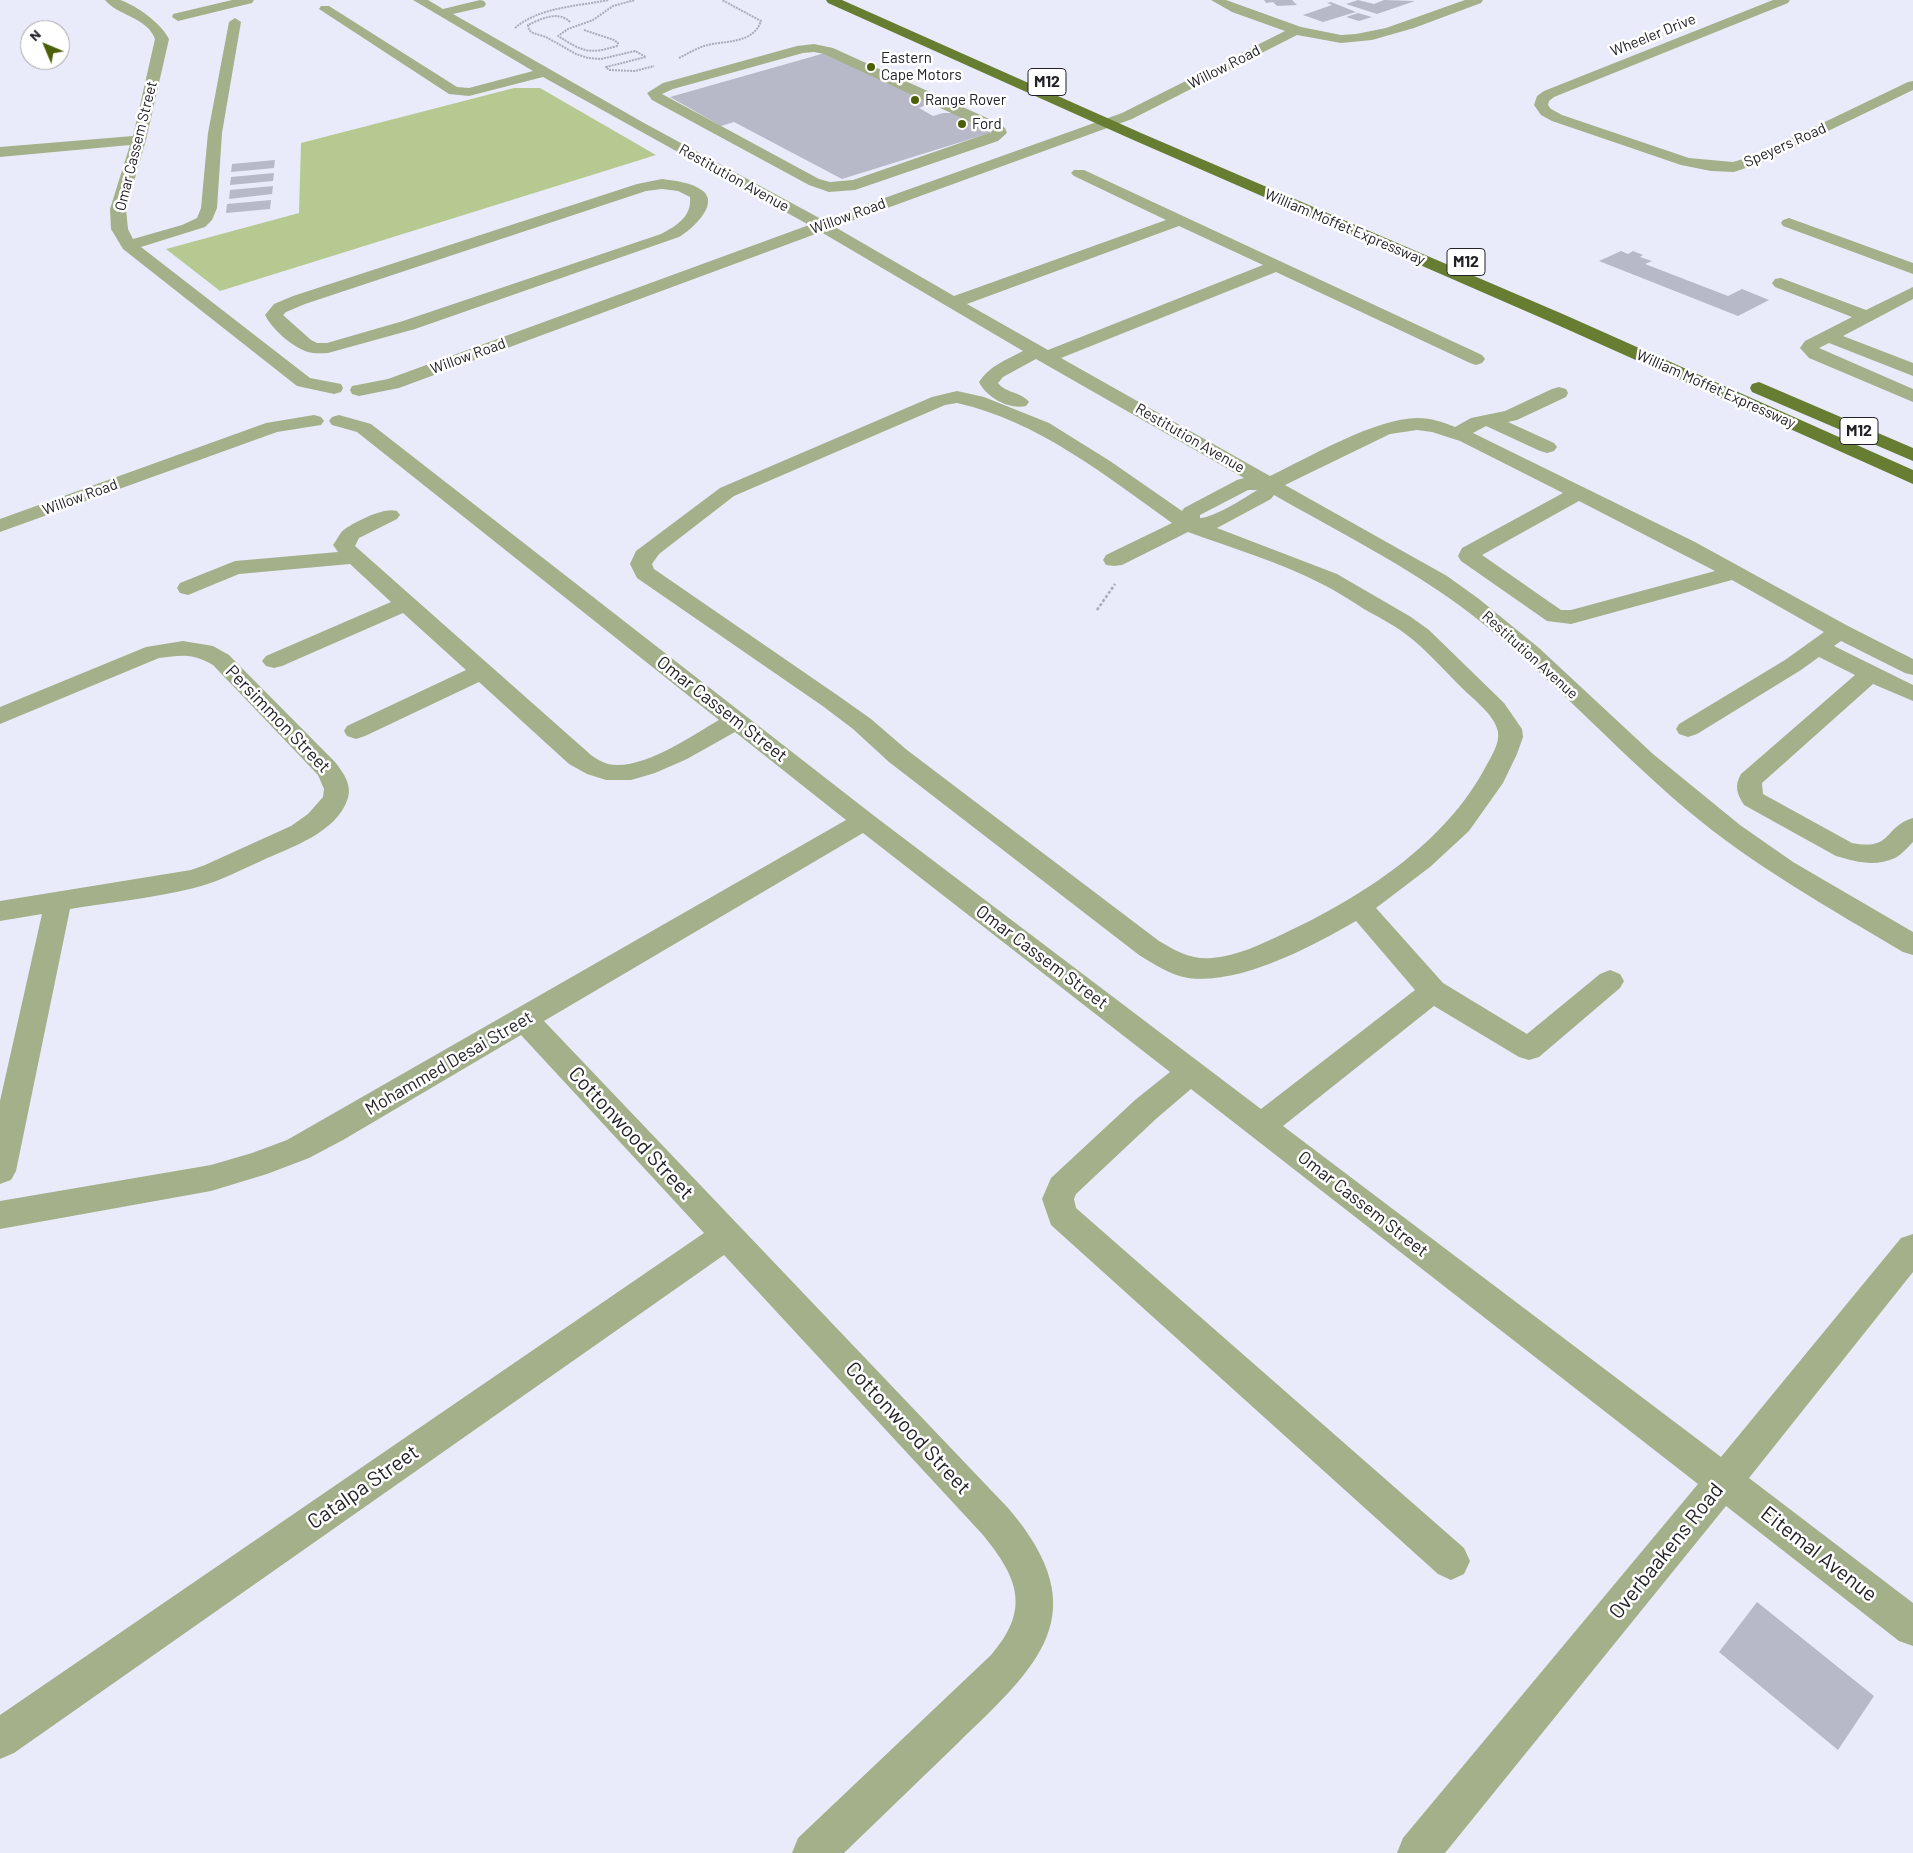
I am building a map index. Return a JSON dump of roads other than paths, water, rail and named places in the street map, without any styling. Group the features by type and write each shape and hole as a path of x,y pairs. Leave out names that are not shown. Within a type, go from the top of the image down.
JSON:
{"main road":[{"name":"William Moffet Expressway","path":"832,0 1108,116 1913,478"},
{"name":"M12","path":"857,0 1092,101"},
{"name":"William Moffet Expressway","path":"1127,116 1614,326"},
{"name":"William Moffet Expressway","path":"1742,381 1913,455"}],"street":[{"name":"Omar Cassem Street","path":"111,0 153,25 161,34 162,39 139,140 118,209 117,219 121,236 304,403"},
{"path":"178,17 248,0"},
{"name":"Restitution Avenue","path":"419,0 544,72 822,226 952,303 1439,581 1469,600 1502,628 1672,784 1739,837 1809,885 1913,944"},
{"path":"1217,0 1296,30 1330,38 1359,39 1477,0"},
{"path":"1760,0 1779,2"},
{"path":"441,13 476,2 493,12"},
{"name":"Wheeler Drive","path":"1541,105 1542,99 1549,94 1779,2"},
{"path":"325,9 454,91 469,92 544,72"},
{"path":"129,245 188,228 204,220 209,208 215,133 235,22"},
{"name":"Willow Road","path":"358,410 392,384 822,226 1108,116 1127,116 1296,30"},
{"path":"814,48 828,51 998,128 1000,133 993,138 855,186 829,187 814,182 657,97 654,93 668,86 814,48"},
{"name":"Speyers Road","path":"1541,105 1546,112 1557,118 1680,160 1711,166 1734,166 1761,158 1913,85"},
{"path":"0,152 139,140"},
{"path":"1079,173 1476,359"},
{"path":"698,195 699,210 694,218 681,230 668,237 387,332 328,348 314,348 305,344 277,321 274,316 280,308 298,300 644,187 662,184 670,185 698,195 741,182"},
{"path":"952,303 1180,220"},
{"path":"1789,223 1913,269"},
{"path":"1092,437 1068,423 990,387 989,379 1042,354 1276,266"},
{"path":"1781,283 1866,316"},
{"path":"1913,292 1812,345 1810,350 1913,396"},
{"path":"1828,336 1913,370"},
{"path":"304,403 318,392 334,388 358,410"},
{"path":"1458,433 1478,422 1510,416 1559,393"},
{"path":"964,397 984,403 1042,427 1103,465 1187,524 1236,540 1315,572 1403,622 1421,636 1496,708 1510,729 1511,737 1505,754 1490,783 1460,825 1421,860 1359,907 1331,923 1270,952 1233,966 1186,967 1167,959 1149,948 898,756 862,724 645,573 641,564 644,556 727,492 938,401 964,397"},
{"path":"304,403 358,410"},
{"name":"Willow Road","path":"0,526 274,427 304,403"},
{"name":"Omar Cassem Street","path":"358,410 737,720 864,821 1724,1481"},
{"path":"1488,420 1547,447"},
{"path":"1114,560 1187,524 1208,524 1225,516 1264,495 1271,484 1384,430 1417,424 1435,426 1458,433 1578,492 1913,668"},
{"path":"1578,492 1470,553 1469,556 1555,616 1571,617 1734,573"},
{"path":"390,515 362,528 346,540 344,545 480,672 578,758 590,766 605,771 628,772 648,766 737,720"},
{"path":"188,588 235,568 355,557"},
{"path":"274,661 405,604"},
{"path":"1688,729 1793,665 1840,631"},
{"path":"1818,647 1913,694"},
{"name":"Persimmon Street","path":"0,716 154,652 183,648 195,649 205,651 221,660 327,769 337,782 336,797 332,805 310,825 214,872 170,885 0,911"},
{"path":"356,731 480,672"},
{"path":"1871,673 1750,780 1749,790 1753,799 1846,850 1868,855 1887,851 1913,827"},
{"name":"Mohammed Desai Street","path":"0,1215 211,1178 298,1149 864,821"},
{"path":"0,1171 58,903"},
{"path":"1359,907 1433,991 1529,1049 1610,981"},
{"path":"1262,1126 1433,991"},
{"name":"Cottonwood Street","path":"524,1019 996,1522 1019,1550 1033,1578 1034,1608 1030,1630 1016,1656 995,1680 812,1853"},
{"path":"1191,1072 1146,1109 1062,1187 1058,1199 1062,1214 1451,1561"},
{"name":"Catalpa Street","path":"0,1739 727,1235"},
{"name":"Overbaakens Road","path":"1418,1853 1913,1248"},
{"name":"Eitemal Avenue","path":"1724,1481 1913,1627"}],"place":[{"name":"Eastern Cape Motors","path":"871,67"},
{"name":"Range Rover","path":"915,100"},
{"name":"Ford","path":"962,124"}]}
